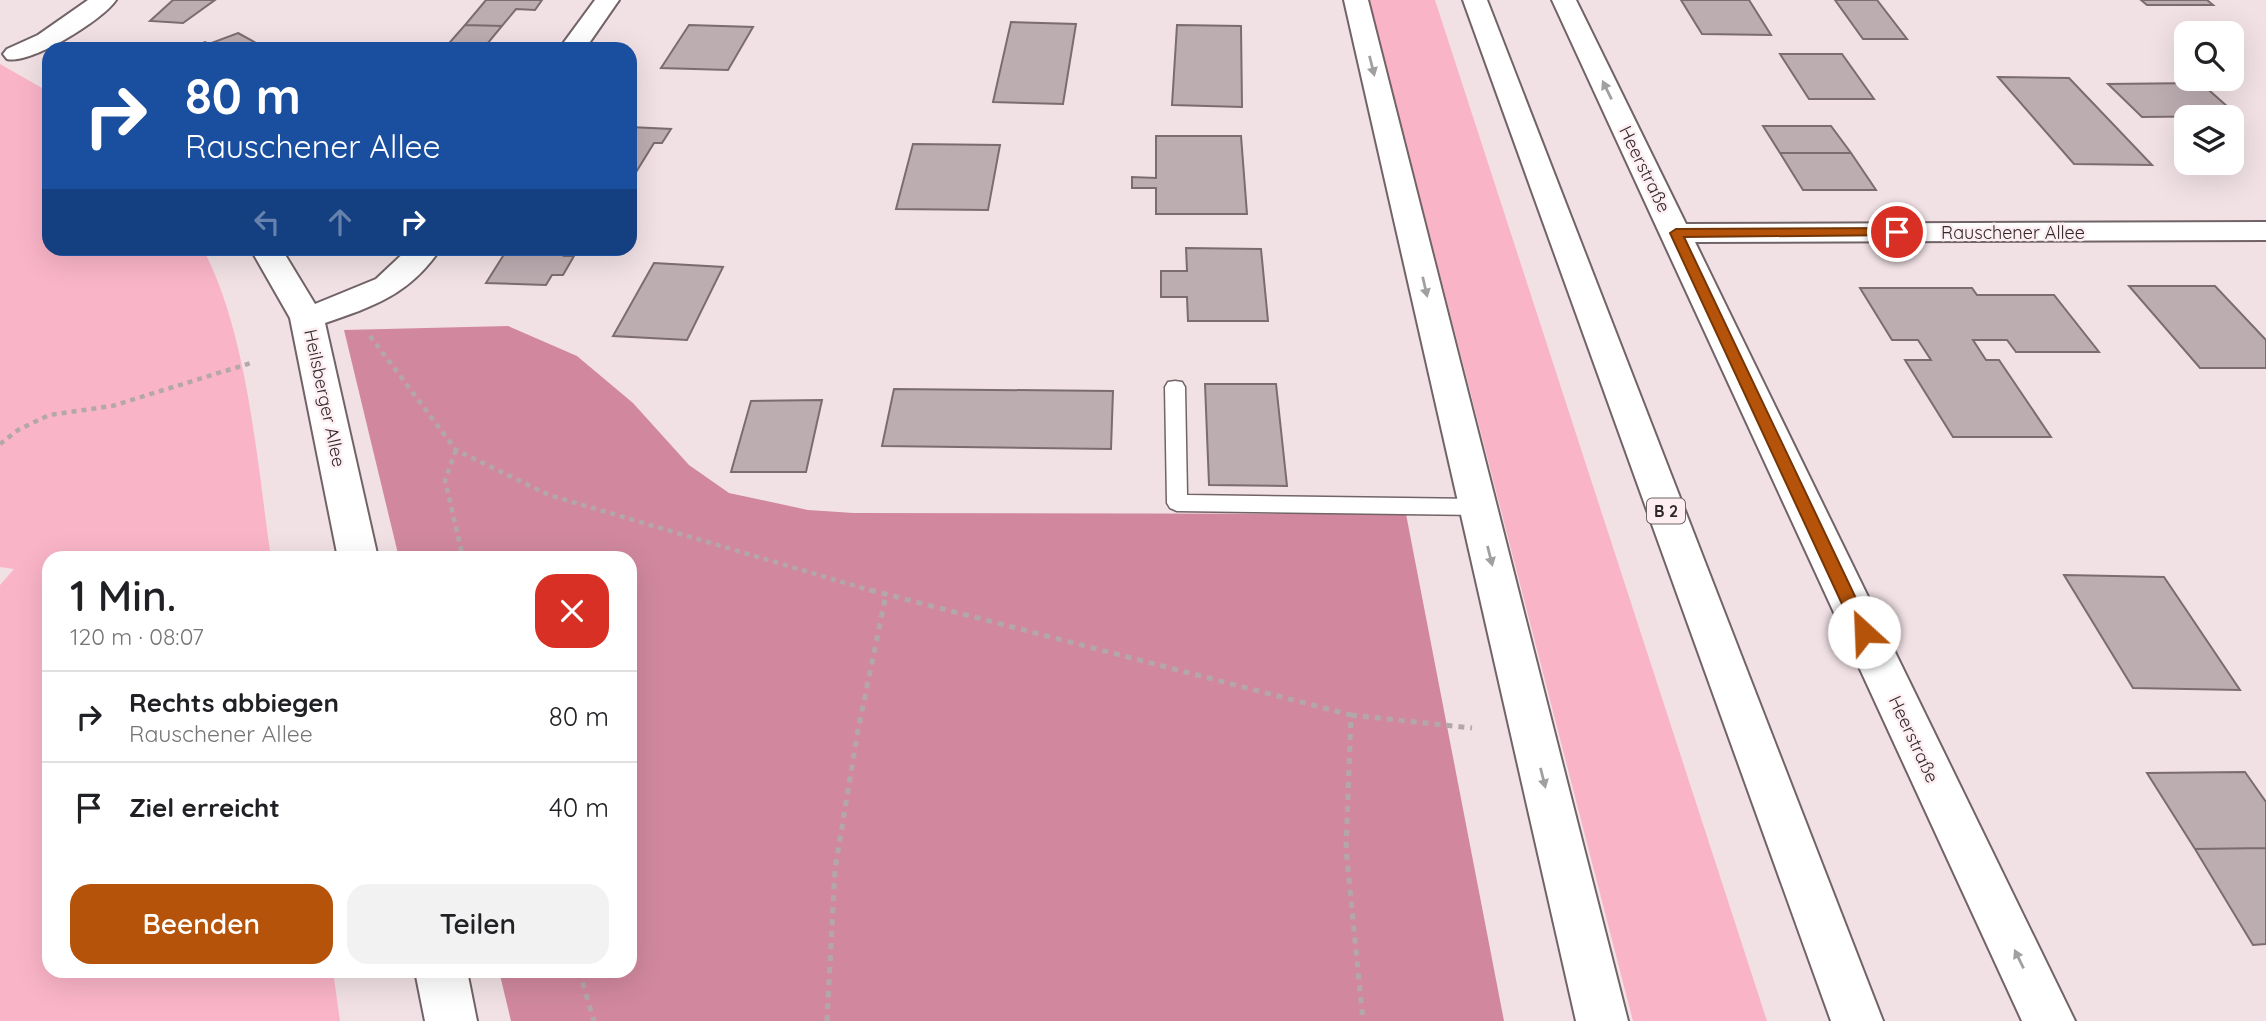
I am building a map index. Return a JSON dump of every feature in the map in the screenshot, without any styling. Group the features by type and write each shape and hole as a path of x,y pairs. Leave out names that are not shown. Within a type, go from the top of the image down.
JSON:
{"street":[{"path":"8,51 47,40 104,0"},
{"path":"577,42 607,0"},
{"path":"1356,0 1602,1021"},
{"name":"B 2","path":"1475,0 1857,1021"},
{"name":"Heerstraße","path":"1564,0 2049,1021"},
{"path":"8,51 42,68"},
{"name":"Rauschener Allee","path":"1676,233 2266,231"},
{"name":"Heilsberger Allee","path":"270,256 307,318 357,551"},
{"path":"307,318 390,287 411,270 421,256"},
{"path":"442,978 451,1021"}],"lane":[{"path":"1175,387 1177,503 1478,507"}],"path":[{"path":"362,327 456,450 549,495 886,595 1351,715 1472,728"},
{"path":"0,444 18,430 49,415 112,406 254,362"},
{"path":"456,450 445,480 461,551"},
{"path":"827,1021 835,869 858,730 886,595"},
{"path":"1351,715 1346,849 1363,1021"},
{"path":"581,978 594,1021"}],"shaded area":[{"path":"1369,0 1435,0 1767,1021 1633,1021"},
{"path":"0,64 42,88 42,256 206,256 231,320 241,359 270,551 42,551 42,978 334,978 340,1021 0,1021 0,585 14,569 0,567"},
{"path":"508,326 577,356 633,403 689,465 729,493 808,510 854,513 1406,514 1504,1021 511,1021 501,978 637,978 637,551 397,551 344,330"}],"building":[{"path":"173,0 215,0 183,23 150,21"},
{"path":"486,0 542,0 535,10 516,9 502,26 465,25"},
{"path":"1681,0 1749,0 1771,35 1702,34"},
{"path":"1835,0 1877,0 1907,39 1863,39"},
{"path":"2141,0 2207,0 2213,5 2147,5"},
{"path":"1011,22 1076,24 1063,104 993,102"},
{"path":"465,25 502,26 489,42 450,42"},
{"path":"689,25 753,27 728,70 661,68"},
{"path":"1177,25 1241,26 1242,107 1172,105"},
{"path":"238,33 254,42 214,42"},
{"path":"1780,54 1842,54 1874,99 1809,99"},
{"path":"1998,77 2069,78 2152,165 2074,164"},
{"path":"2174,83 2174,91 2210,91 2226,105 2174,105 2174,117 2142,117 2108,84"},
{"path":"1763,126 1831,126 1851,153 1780,153"},
{"path":"637,127 671,129 662,143 654,143 637,171"},
{"path":"1156,136 1241,136 1247,214 1156,214 1156,188 1132,188 1132,177 1156,178"},
{"path":"913,144 1000,145 988,210 896,209"},
{"path":"1780,153 1851,153 1876,190 1803,190"},
{"path":"1186,248 1261,249 1268,321 1188,321 1187,297 1161,297 1161,271 1187,271"},
{"path":"503,256 574,256 563,275 552,275 546,285 486,283"},
{"path":"654,263 723,267 687,340 613,336"},
{"path":"2129,286 2215,286 2266,340 2266,368 2200,368"},
{"path":"1860,288 1972,288 1977,295 2054,295 2099,352 2016,352 2007,340 1973,340 1986,360 1999,360 2051,437 1953,437 1905,360 1931,360 1918,340 1892,340"},
{"path":"1205,384 1276,384 1287,486 1209,485"},
{"path":"894,389 1113,391 1111,449 882,446"},
{"path":"822,400 806,472 731,472 751,401"},
{"path":"2064,575 2164,577 2240,690 2133,688"},
{"path":"2245,772 2266,802 2266,848 2195,849 2147,773"},
{"path":"2266,848 2266,944 2253,945 2195,849"}],"route":[{"path":"1864,632 1676,233 1897,232"}]}
